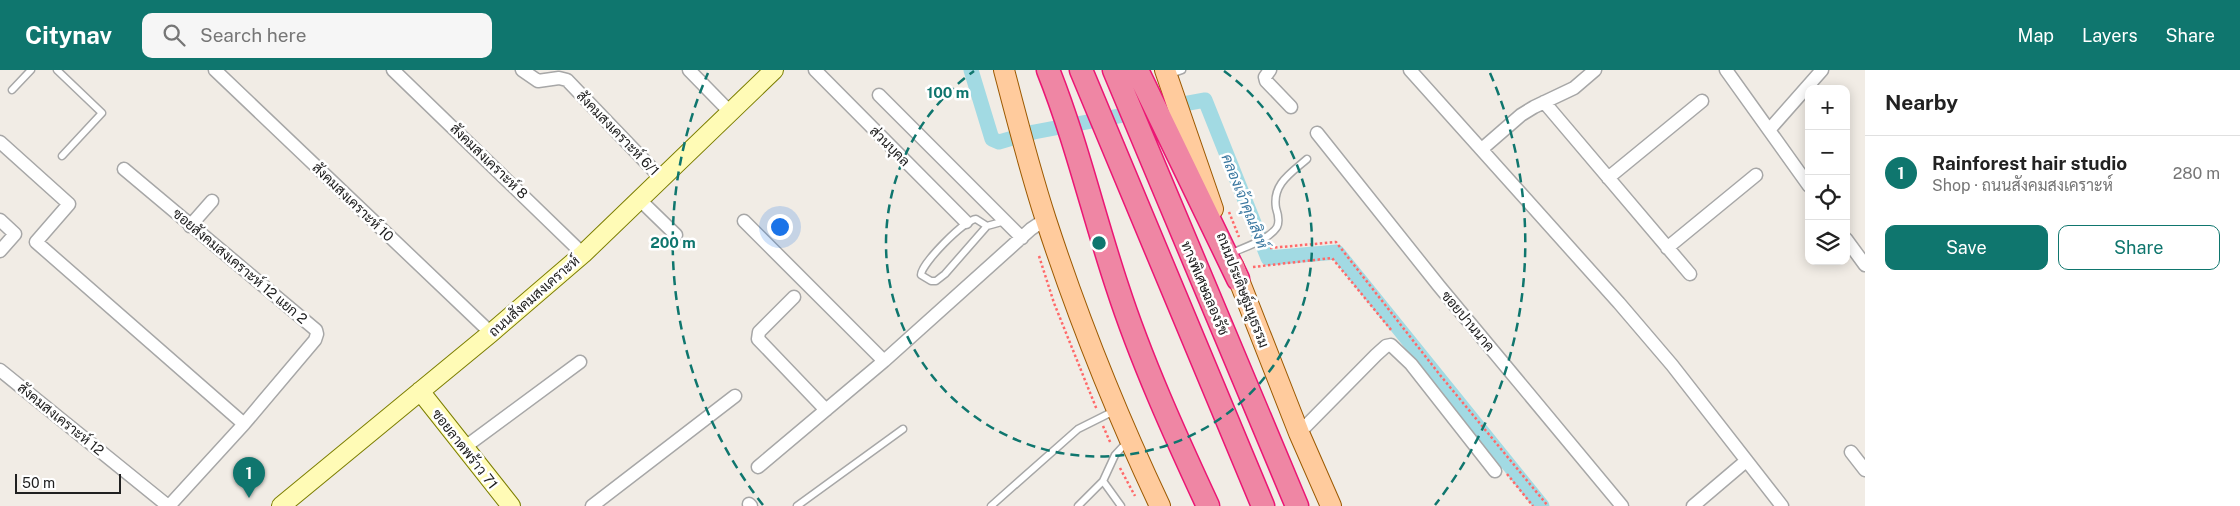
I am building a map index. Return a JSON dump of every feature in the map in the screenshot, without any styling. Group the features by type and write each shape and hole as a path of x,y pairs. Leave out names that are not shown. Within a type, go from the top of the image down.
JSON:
{"highway":[{"path":"1048,70 1076,147 1117,288 1171,428 1208,506"},
{"path":"1081,70 1264,506"},
{"name":"ทางพิเศษฉลองรัช","path":"1114,70 1297,506"},
{"path":"1137,70 1170,118 1238,279"}],"main road":[{"name":"ถนนสังคมสงเคราะห์","path":"281,506 491,333 583,254 774,70"},
{"path":"1004,70 1046,219 1077,307 1117,410 1160,506"},
{"name":"ถนนประดิษฐ์มนูธรรม","path":"1173,72 1174,96 1170,118 1229,254 1298,433 1331,506"},
{"name":"ซอยลาดพร้าว 71","path":"420,392 511,506"}],"street":[{"name":"สังคมสงเคราะห์ 10","path":"215,70 491,333"},
{"name":"สังคมสงเคราะห์ 8","path":"393,70 583,254"},
{"name":"สังคมสงเคราะห์ 6/1","path":"522,70 538,82 559,78 567,80 662,178"},
{"path":"689,70 730,113"},
{"name":"ส่วนบุคล","path":"815,70 966,222"},
{"path":"1482,148 1521,115 1574,88 1595,70"},
{"path":"1726,70 1805,180"},
{"path":"1769,130 1822,70"},
{"path":"1269,71 1265,77 1266,81 1291,106"},
{"path":"1415,72 1672,365 1782,506"},
{"path":"879,95 1022,238"},
{"path":"1608,178 1702,101"},
{"path":"1544,102 1690,274"},
{"name":"ซอยปานนาค","path":"1317,133 1439,286 1622,506"},
{"path":"0,142 69,204 36,242 244,424"},
{"name":"ซอยสังคมสงเคราะห์ 12 แยก 2","path":"124,168 190,226 316,330 317,334 315,340 244,424 169,506"},
{"path":"1667,248 1756,175"},
{"path":"640,200 676,235"},
{"path":"190,226 212,201"},
{"path":"758,467 884,361 1022,238 1046,219"},
{"path":"0,220 15,234 0,251"},
{"path":"744,221 884,361"},
{"path":"1850,244 1865,265"},
{"path":"794,297 759,332 758,339 826,410"},
{"path":"1298,433 1376,355 1386,346 1391,345 1411,364 1495,471"},
{"path":"465,447 580,362"},
{"name":"สังคมสงเคราะห์ 12","path":"0,370 169,506"},
{"path":"592,506 735,396"},
{"path":"1851,452 1865,470"},
{"path":"1693,506 1746,461"}],"lane":[{"path":"12,90 31,70"},
{"path":"57,70 102,113 62,156"},
{"path":"1229,254 1270,234 1278,225 1275,194 1278,186 1307,159"},
{"path":"987,226 976,219 966,222 927,262 921,271 921,276 936,281 945,274 987,226 1005,221"},
{"path":"991,506 1078,429 1117,410"},
{"path":"797,506 903,429"},
{"path":"1078,506 1102,481 1115,456 1130,439"},
{"path":"1102,481 1121,506"}],"waterway":[{"name":"คลองเจ้าคุณสิงห์","path":"971,70 992,139 999,142 1034,132 1140,112"},
{"name":"คลองเจ้าคุณสิงห์","path":"1167,107 1205,100 1268,258 1337,252 1542,506"}],"place":[{"name":"Rainforest hair studio","path":"249,498"}]}
